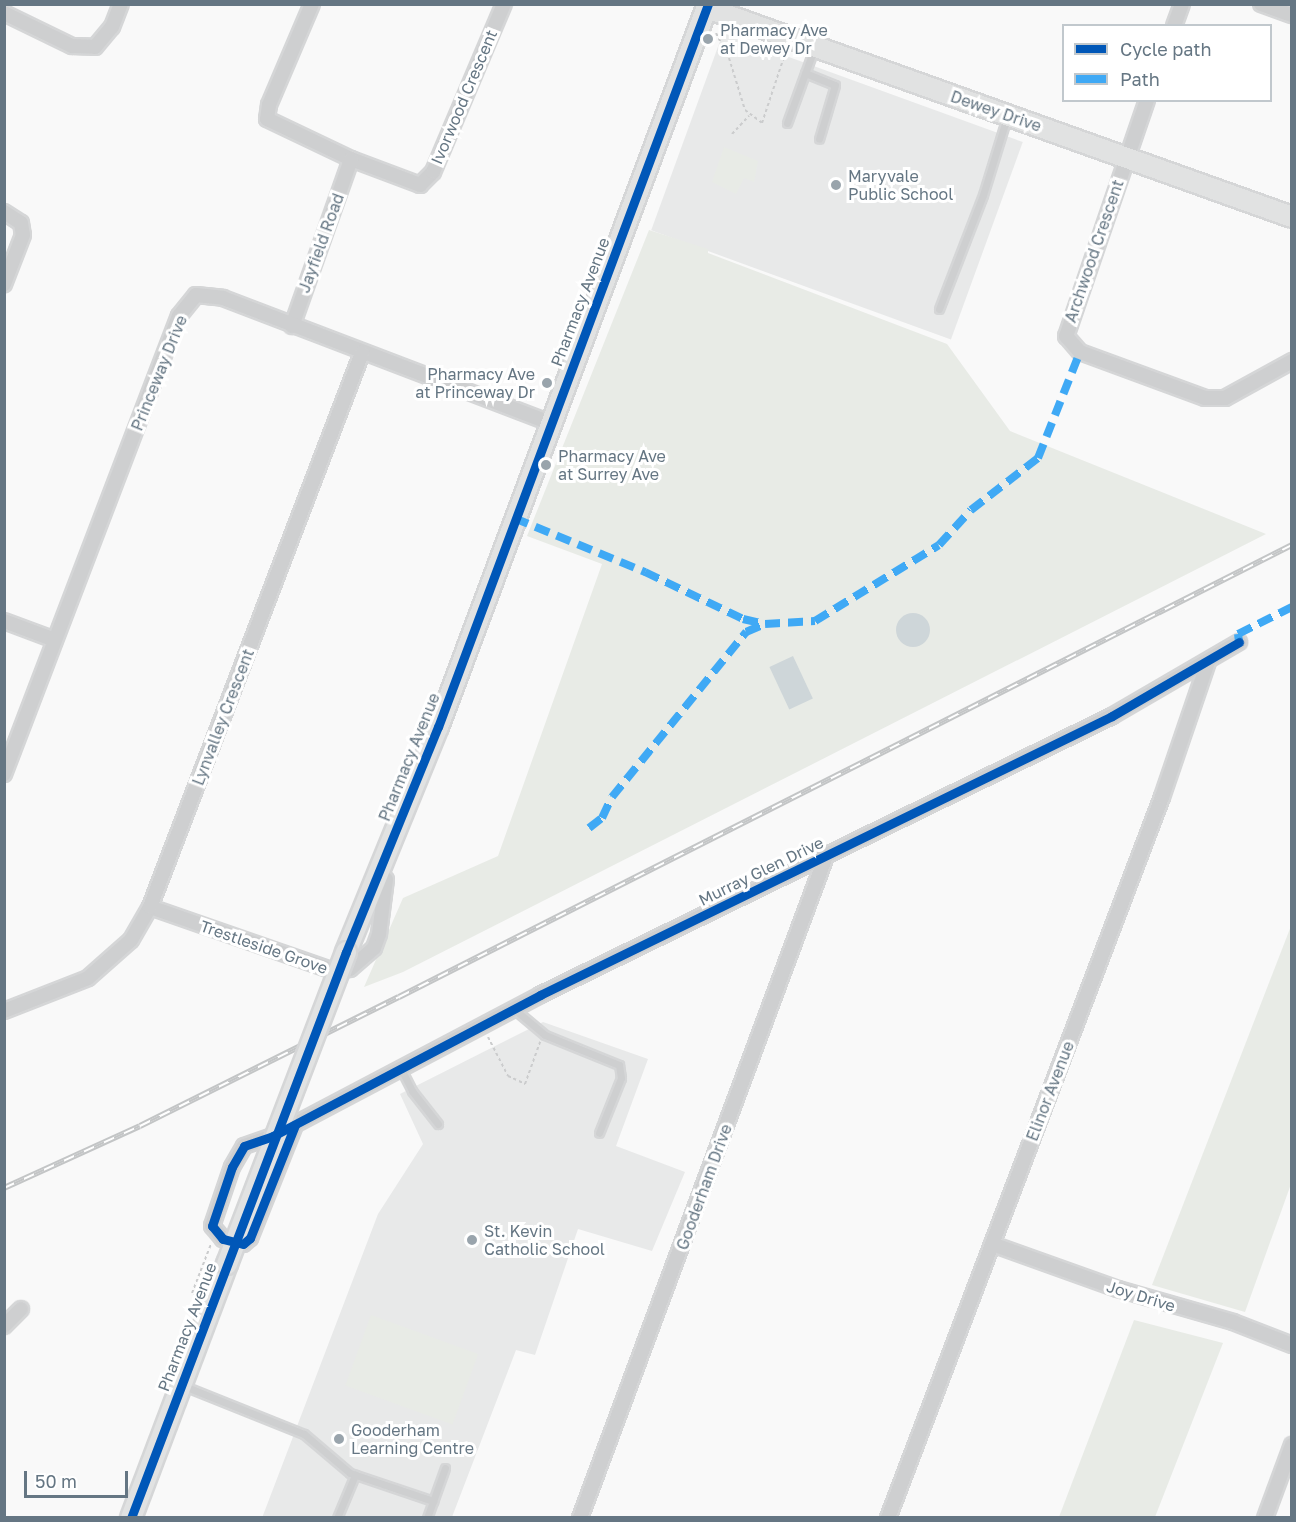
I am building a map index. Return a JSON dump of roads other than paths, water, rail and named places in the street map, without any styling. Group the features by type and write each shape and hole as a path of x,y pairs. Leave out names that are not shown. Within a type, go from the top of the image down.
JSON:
{"street":[{"path":"4,13 72,46 95,47 112,27 121,4"},
{"name":"Ivorwood Crescent","path":"312,4 269,105 267,119 351,159 416,184 426,181 433,172 504,4"},
{"path":"1175,24 1182,4"},
{"path":"1261,4 1292,15"},
{"name":"Dewey Drive","path":"705,6 1292,217"},
{"name":"Pharmacy Avenue","path":"131,1518 346,952 438,727 705,6"},
{"name":"Archwood Crescent","path":"1146,102 1066,336 1080,352 1205,398 1225,398 1292,361"},
{"name":"Jayfield Road","path":"292,326 351,159"},
{"path":"4,212 21,223 23,235 4,284"},
{"name":"Princeway Drive","path":"4,774 179,316 196,295 224,298 362,353 550,423"},
{"name":"Lynvalley Crescent","path":"4,1011 88,978 131,940 150,907 362,353"},
{"path":"4,621 55,640"},
{"name":"Murray Glen Drive","path":"295,1125 250,1238 243,1244 223,1239 212,1226 232,1167 244,1146 295,1125 514,1009 1112,716 1239,642"},
{"name":"Elinor Avenue","path":"888,1518 1162,797 1208,662"},
{"name":"Gooderham Drive","path":"580,1518 826,856"},
{"name":"Trestleside Grove","path":"150,907 334,971 350,969 374,948 379,934 386,879"},
{"name":"Joy Drive","path":"992,1244 1118,1289 1233,1322 1292,1346"},
{"path":"4,1326 21,1309"},
{"path":"1265,1518 1292,1445"}],"lane":[{"path":"787,123 814,47"},
{"path":"805,74 835,85 819,140"},
{"path":"939,309 983,195 1008,115"},
{"path":"514,1009 543,1034 619,1065 621,1078 599,1133"},
{"path":"401,1069 412,1091 438,1124"},
{"path":"181,1385 304,1434 328,1458 355,1475 433,1501"},
{"path":"427,1518 445,1468"},
{"path":"337,1518 355,1475"}],"railway":[{"path":"4,1188 140,1126 399,997 1292,545"}],"place":[{"name":"Pharmacy Ave at Dewey Dr","path":"708,39"},
{"name":"Maryvale Public School","path":"836,185"},
{"name":"Pharmacy Ave at Princeway Dr","path":"547,383"},
{"name":"Pharmacy Ave at Surrey Ave","path":"546,465"},
{"name":"St. Kevin Catholic School","path":"472,1240"},
{"name":"Gooderham Learning Centre","path":"339,1439"}]}
